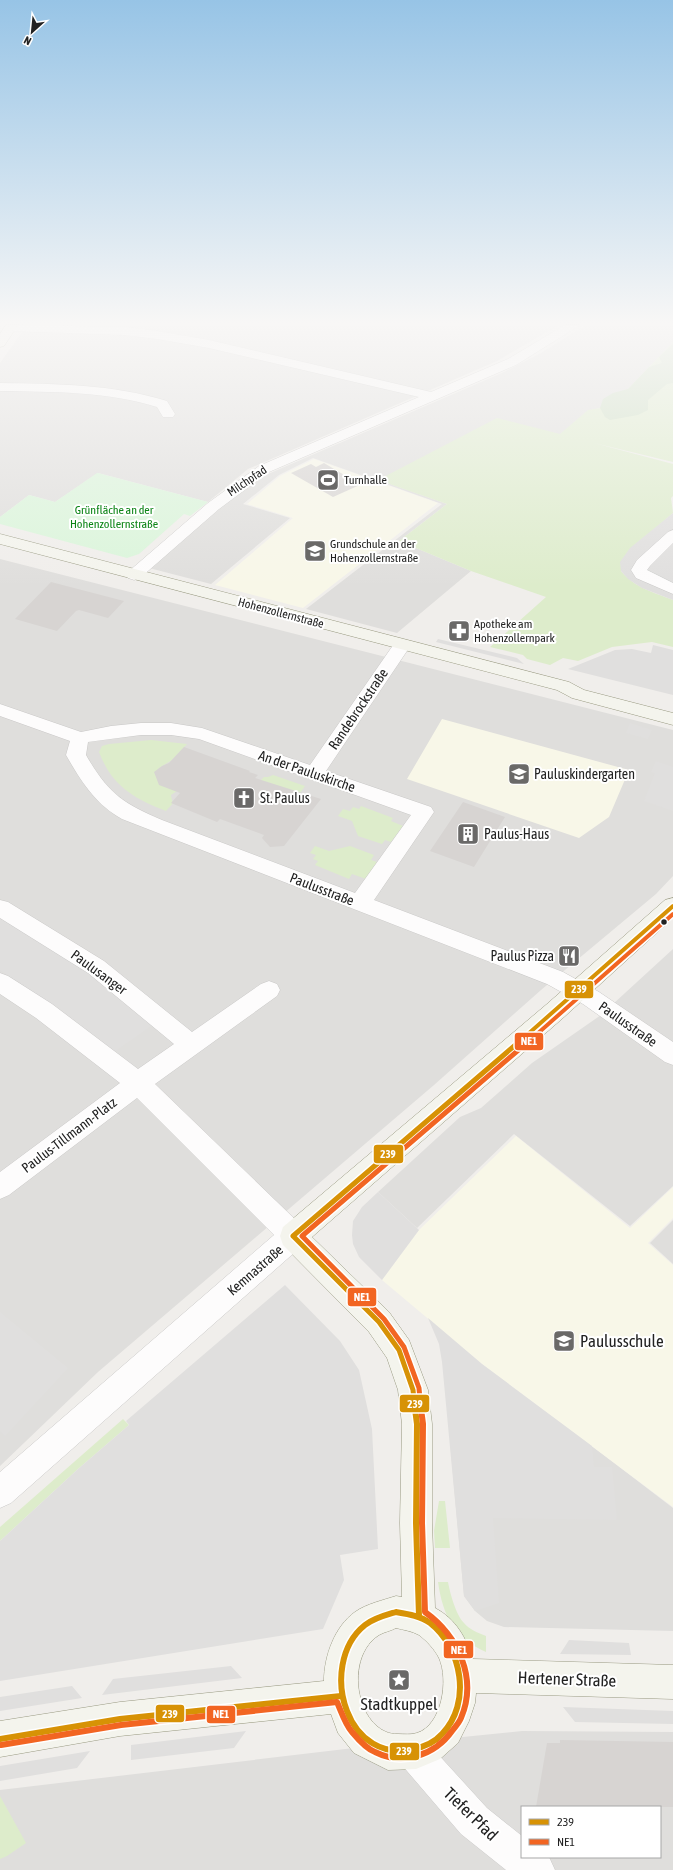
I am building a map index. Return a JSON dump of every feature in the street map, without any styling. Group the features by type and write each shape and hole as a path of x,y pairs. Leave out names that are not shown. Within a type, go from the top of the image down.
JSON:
{"main road":[{"name":"Hohenzollernstraße","path":"0,540 563,686 578,694 673,719"},
{"name":"Hohenzollernstraße","path":"563,686 582,683 673,708"},
{"name":"Kemnastraße","path":"293,1236 673,906"},
{"path":"293,1236 379,1322 399,1350 413,1390 417,1424 416,1523 419,1616"},
{"path":"385,1613 408,1613 419,1616 436,1627 450,1644 458,1665 460,1676 459,1702 450,1725 434,1743 424,1749 413,1752 399,1753 386,1751 373,1745 362,1736 352,1724 345,1711 341,1696 340,1668 343,1655 355,1633 369,1621 385,1613"},
{"name":"Hertener Straße","path":"460,1676 673,1682"},
{"path":"0,1739 120,1719 341,1696"}],"street":[{"name":"Milchpfad","path":"134,575 223,498 243,482 264,469 398,412"},
{"path":"673,535 643,563 639,570 642,575 673,589"},
{"name":"Randebrockstraße","path":"315,773 402,645"},
{"path":"0,710 80,738"},
{"name":"An der Pauluskirche","path":"80,738 117,730 169,729 186,731 216,739 424,812 360,903"},
{"name":"Paulusstraße","path":"80,738 76,755 98,791 121,809 155,825 555,978 578,990 673,1055"},
{"name":"Paulusanger","path":"0,908 96,967 191,1045"},
{"path":"0,982 44,1010 138,1083 293,1236"},
{"path":"138,1083 269,990"},
{"name":"Paulus-Tillmann-Platz","path":"0,1188 138,1083"},
{"name":"Kemnastraße","path":"0,1492 293,1236"},
{"name":"Tiefer Pfad","path":"413,1752 474,1822 536,1870"}],"shaded area":[{"path":"0,412 379,412 248,469 208,502 98,473 55,502 29,495 0,517"},
{"path":"411,412 587,412 560,435 379,480 447,504 399,541 471,571 397,633 306,609 442,504 313,458 279,475 243,504 290,518 211,584 149,568 230,500 268,474"},
{"name":"Grundschule an der Hohenzollernstraße","path":"314,459 438,503 303,608 215,585 293,518 247,504 280,476"},
{"path":"673,513 673,600 642,588 628,579 621,571 620,562 630,548"},
{"path":"0,559 673,730 673,876 656,894 541,990 434,1085 98,1372 0,1466"},
{"path":"438,639 517,658 524,664 436,642"},
{"path":"653,645 673,650 673,695 568,669 615,650 632,649 651,653"},
{"name":"Pauluskindergarten","path":"442,719 629,770 609,817 579,838 407,779"},
{"path":"630,723 652,730 648,739 626,733"},
{"path":"656,761 673,767 673,811 644,801 655,773 651,772"},
{"path":"0,915 84,969 154,1024 111,1054 25,986 0,970"},
{"path":"673,949 673,1186 630,1226 514,1134 417,1228 378,1192 460,1117 481,1108 532,1063 601,1015"},
{"name":"Paulusschule","path":"516,1136 630,1228 673,1187 673,1218 648,1243 673,1265 673,1507 482,1364 382,1280 419,1230"},
{"path":"378,1192 419,1230 382,1280 359,1257 353,1244 352,1235 353,1221 362,1207"},
{"path":"673,1220 673,1264 650,1243"},
{"path":"285,1285 340,1341 359,1370 372,1429 378,1549 340,1555 344,1580 323,1629 0,1681 0,1541 78,1469 129,1425 126,1421"},
{"path":"0,1312 68,1368 5,1436 0,1431"},
{"path":"428,1318 482,1364 592,1446 594,1467 612,1467 617,1520 493,1518 499,1603 475,1611 464,1596 442,1362 439,1344"},
{"path":"450,1442 592,1446 673,1508 673,1631 504,1627 487,1621 475,1611 464,1596"},
{"path":"569,1640 629,1643 631,1655 560,1654"},
{"path":"231,1666 242,1678 102,1695 113,1679"},
{"path":"72,1686 82,1698 0,1711 0,1697"},
{"path":"563,1707 673,1711 673,1724 575,1722"},
{"path":"246,1731 234,1748 131,1760 131,1745"},
{"path":"522,1731 673,1732 673,1870 0,1870 0,1790 354,1748"},
{"path":"90,1751 77,1768 0,1781 0,1766"}],"green space":[{"path":"585,412 673,412 673,462 594,443 673,464 673,496 671,498 673,513 650,533 621,571 638,586 673,600 673,647 652,642 612,647 578,661 563,658 550,665 527,659 523,655 490,647 546,597 471,571 399,541 447,504 378,480 497,418 560,434"},
{"path":"602,412 643,412 638,415 610,420 605,417"},
{"name":"Grünfläche an der Hohenzollernstraße","path":"97,473 208,502 190,516 184,514 139,554 127,558 0,524 0,517 29,495 55,502"},
{"path":"151,740 187,744 172,760 159,768 156,772 177,791 171,795 173,803 166,811 134,796 117,782 104,764 99,752 102,746 109,744"},
{"path":"273,775 305,786 298,796 259,782 264,777"},
{"path":"361,806 393,818 391,821 403,826 391,842 385,840 382,844 358,836 352,821 338,816 343,809 350,811 353,807 359,809"},
{"path":"315,846 329,851 350,846 374,855 371,860 377,862 366,879 352,874 349,879 315,865 318,861 313,859 316,855 310,853"},
{"path":"123,1419 129,1425 78,1469 0,1541 0,1527"},
{"path":"439,1501 445,1501 450,1548 435,1548 434,1531"},
{"path":"438,1582 448,1582 456,1609 464,1623 471,1629 486,1636 486,1652 466,1640 458,1633 443,1605"},
{"path":"0,1796 26,1843 0,1859"}],"building":[{"name":"Turnhalle","path":"324,463 362,484 333,497 291,473 311,464 316,467"},
{"path":"51,582 124,601 108,618 79,610 76,611 57,631 15,619"},
{"name":"St. Paulus","path":"184,747 250,771 249,772 258,775 255,778 321,799 284,846 270,847 262,838 264,835 220,819 217,822 171,803 180,793 159,785 154,772 169,763"},
{"name":"Paulus-Haus","path":"463,802 505,817 474,867 430,851"},
{"path":"560,1740 673,1742 673,1807 536,1806 547,1743 560,1743"}],"transit line":[{"name":"239","path":"293,1236 555,1011 673,906"},
{"name":"NE1","path":"1,1745 121,1725 337,1702 351,1731 374,1752 400,1759 423,1755 445,1741 461,1719 467,1692 463,1660 456,1644 447,1631 425,1612 422,1523 423,1424 419,1388 404,1347 384,1319 302,1236 559,1016 673,914"},
{"name":"239","path":"293,1236 379,1322 399,1350 413,1390 417,1424 416,1523 419,1616"},
{"name":"239","path":"396,1612 414,1616 430,1623 445,1637 455,1655 459,1676 459,1698 453,1718 443,1734 427,1746 395,1752 375,1746 366,1740 352,1724 343,1697 341,1675 345,1653 350,1643 361,1629 371,1621 396,1612"},
{"name":"239","path":"0,1739 120,1719 341,1696"}],"place":[{"name":"Turnhalle","path":"328,480"},
{"name":"Grundschule an der Hohenzollernstraße","path":"315,551"},
{"name":"Apotheke am Hohenzollernpark","path":"459,631"},
{"name":"Pauluskindergarten","path":"519,774"},
{"name":"St. Paulus","path":"244,798"},
{"name":"Paulus-Haus","path":"468,834"},
{"name":"Paulus Pizza","path":"569,956"},
{"name":"Paulusschule","path":"564,1341"},
{"name":"Stadtkuppel","path":"399,1680"}]}
